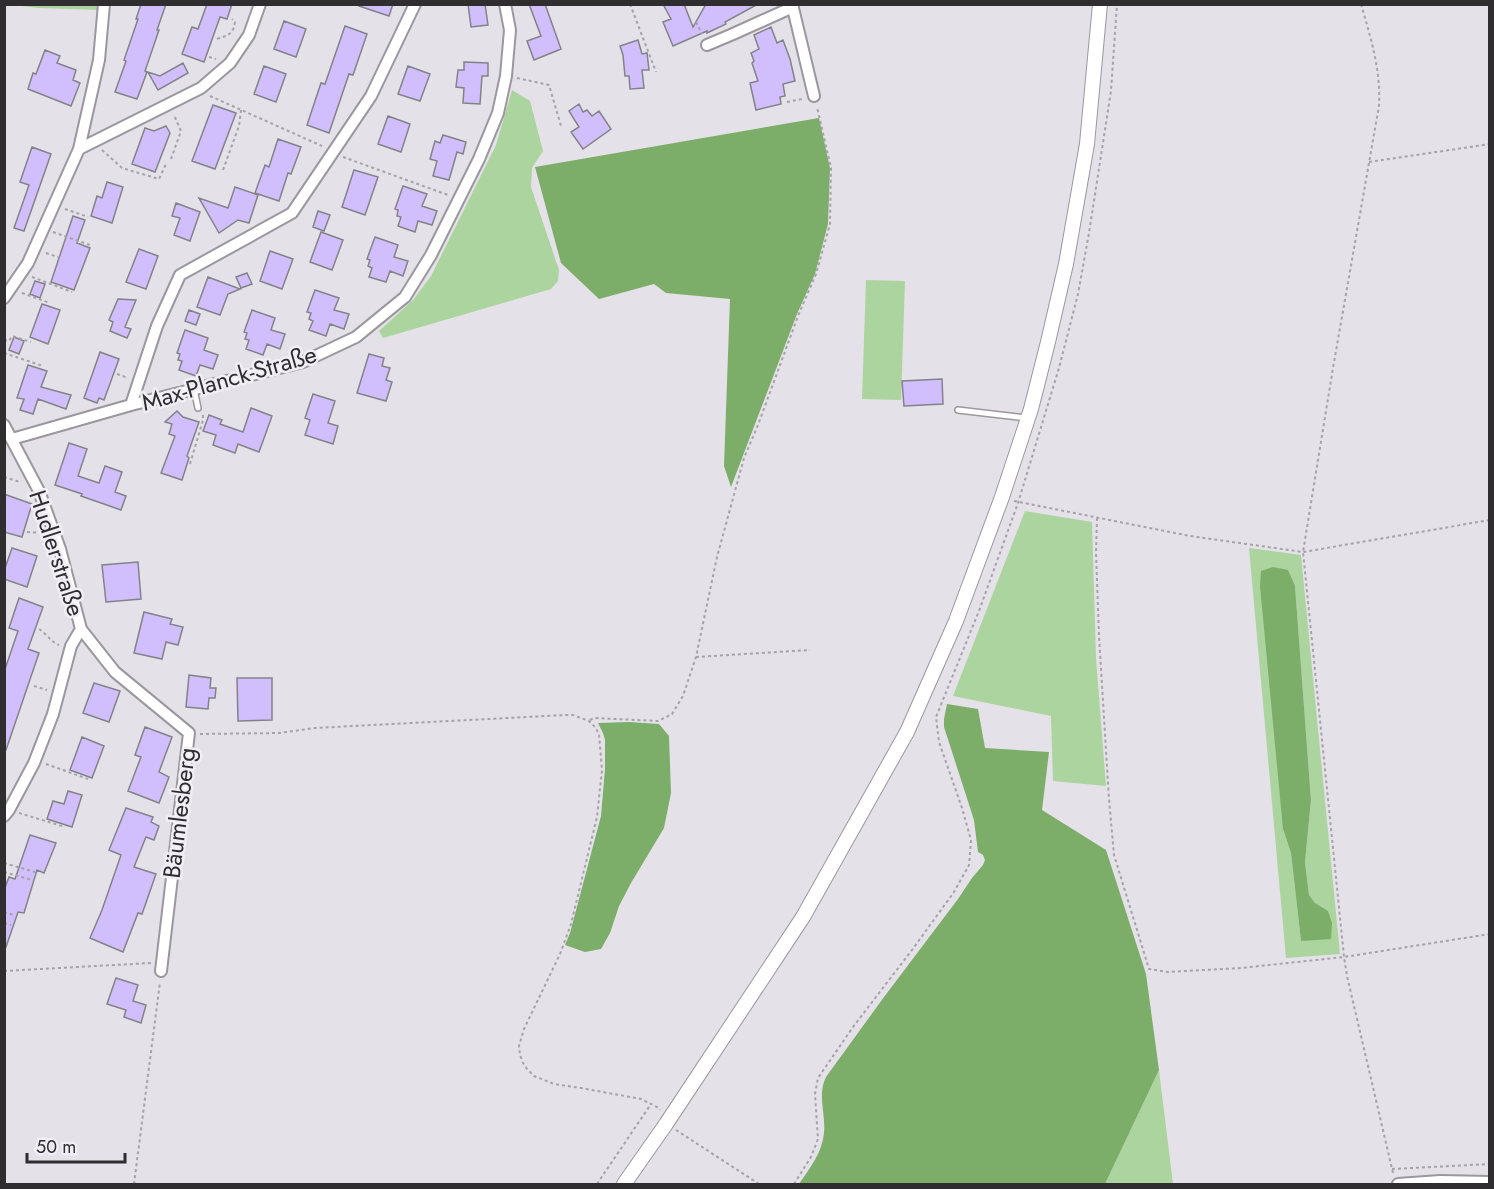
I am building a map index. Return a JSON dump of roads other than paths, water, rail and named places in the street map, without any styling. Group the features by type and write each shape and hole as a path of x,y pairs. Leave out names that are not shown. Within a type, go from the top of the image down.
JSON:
{"street":[{"path":"7,294 28,263 79,149 99,60 104,4"},
{"path":"79,149 201,88 230,63 249,35 260,4"},
{"path":"131,405 157,326 180,275 292,213 371,96 415,4"},
{"name":"Max-Planck-Straße","path":"12,440 131,405 303,362 356,337 405,297 431,255 479,159 498,112 506,76 510,30 505,4"},
{"path":"624,1185 803,917 907,732 956,621 1002,497 1028,418 1048,342 1087,144 1100,4"},
{"path":"707,45 792,6 814,96"},
{"name":"Hudlerstraße","path":"4,425 39,492 60,549 81,629 71,649 53,714 35,760 7,813"},
{"name":"Bäumlesberg","path":"81,629 115,672 189,733 161,967"},
{"path":"1397,1184 1440,1181 1490,1182"}],"lane":[{"path":"194,389 198,408"},
{"path":"958,410 1028,418"}]}
